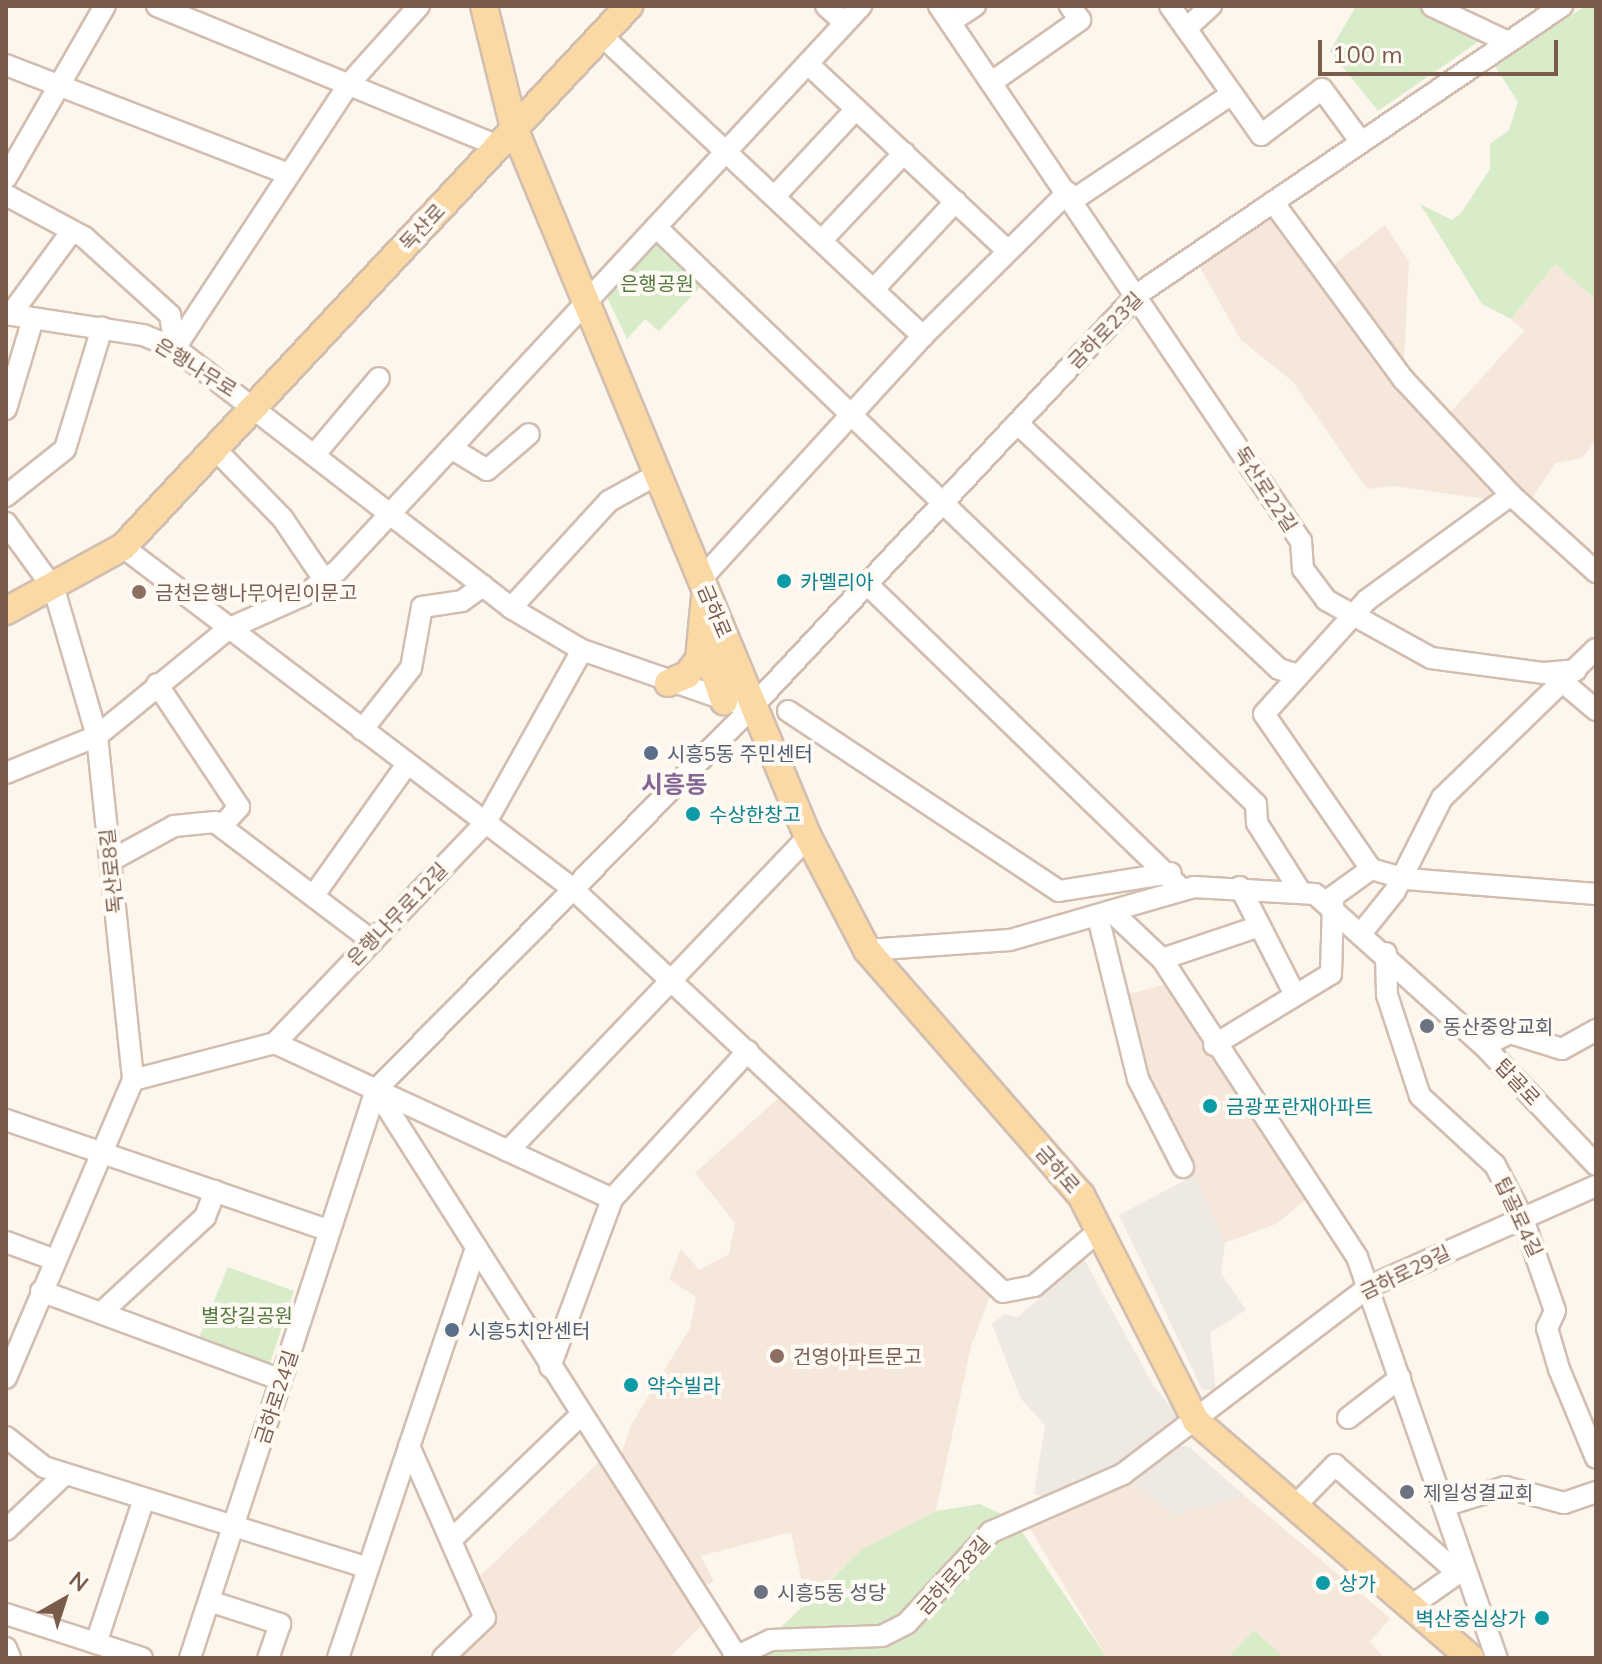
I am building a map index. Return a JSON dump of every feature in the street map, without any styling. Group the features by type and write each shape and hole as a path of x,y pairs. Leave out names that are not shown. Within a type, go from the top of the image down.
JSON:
{"main road":[{"name":"금하로","path":"484,6 506,137 586,302 808,837 867,950 1068,1178 1100,1230 1196,1421 1471,1658"},
{"name":"독산로","path":"6,611 54,589 123,547 629,6"},
{"path":"668,683 694,670 703,640 704,584"},
{"path":"703,640 724,701"}],"street":[{"path":"6,178 55,84 105,6"},
{"path":"157,6 349,84 506,137"},
{"path":"175,348 349,84 419,6"},
{"path":"826,6 845,23"},
{"path":"6,773 97,736 228,629 325,581 861,6"},
{"name":"독산로22길","path":"975,6 944,14 1138,294 1301,541 1310,582 1350,616 1431,658 1570,676"},
{"path":"1170,6 1261,135 1322,89 1361,142"},
{"path":"1187,28 1211,6"},
{"path":"1432,6 1479,14 1508,42"},
{"name":"금하로23길","path":"754,705 1138,294 1562,6"},
{"path":"992,82 1075,13"},
{"path":"601,35 923,336"},
{"path":"808,64 1006,249"},
{"path":"6,65 289,174"},
{"path":"704,584 850,414 1006,249 1070,196 1232,94"},
{"path":"775,196 856,109"},
{"path":"822,240 904,153"},
{"path":"6,195 72,231 170,315 175,348"},
{"path":"874,289 956,201"},
{"path":"1273,202 1403,379 1511,495 1596,572"},
{"path":"656,227 1256,804 1257,823 1300,891"},
{"name":"은행나무로","path":"72,231 9,314 102,328 175,348 255,406 389,515 511,608 582,650 724,701 754,705"},
{"path":"6,409 33,319"},
{"path":"6,496 65,449 102,328"},
{"path":"315,454 379,378"},
{"path":"1017,423 1279,669 1295,674"},
{"path":"451,448 487,470 529,434"},
{"path":"216,450 283,519 325,581"},
{"path":"511,608 559,549 609,501 658,474"},
{"path":"1511,495 1350,616 1295,674 1264,714 1371,869 1400,876 1596,894"},
{"name":"독산로8길","path":"6,523 54,589 97,736 133,1080 6,1378"},
{"path":"123,547 573,889 673,978 1003,1292 1034,1286 1100,1230"},
{"path":"867,584 1177,881"},
{"path":"362,730 411,668 422,607 462,601 483,586"},
{"path":"1363,931 1400,876 1442,798 1596,649"},
{"name":"은행나무로12길","path":"275,1043 486,822 582,650"},
{"path":"1570,676 1596,710"},
{"path":"157,684 239,807 222,826"},
{"name":"금하로24길","path":"190,1658 376,1090 754,705"},
{"path":"788,711 1059,891 1177,881"},
{"path":"314,895 407,764"},
{"path":"110,861 174,826 222,826 371,940"},
{"path":"508,1151 808,837"},
{"path":"1214,1045 1331,974 1330,902 1371,869"},
{"name":"탑골로","path":"867,950 1010,940 1104,914 1177,881 1300,891 1330,902 1363,931 1484,1046 1596,1165"},
{"path":"1240,887 1295,995"},
{"path":"1104,914 1162,959 1214,1045 1329,1210 1370,1286 1497,1658"},
{"path":"1104,914 1138,1079 1183,1167"},
{"path":"1162,959 1260,926"},
{"name":"탑골로4길","path":"1386,953 1387,995 1420,1096 1495,1165 1523,1219 1555,1311 1547,1328 1559,1369 1596,1458"},
{"path":"1484,1046 1510,1033 1562,1049 1596,1030"},
{"path":"133,1080 275,1043 612,1199"},
{"path":"550,1367 612,1199 748,1051"},
{"path":"376,1090 734,1656"},
{"path":"6,1120 330,1231"},
{"name":"금하로29길","path":"1196,1421 1370,1286 1596,1186"},
{"path":"101,1313 205,1217 215,1191"},
{"path":"6,1242 55,1260"},
{"path":"338,1658 476,1248"},
{"path":"41,1291 281,1380"},
{"path":"1348,1418 1400,1378"},
{"path":"453,1538 581,1415"},
{"name":"금하로28길","path":"734,1656 771,1640 882,1636 930,1604 991,1532 1087,1495 1196,1421"},
{"path":"6,1437 65,1474 368,1568"},
{"path":"409,1446 453,1538 485,1618 443,1658"},
{"path":"1294,1507 1335,1465 1458,1573 1411,1606"},
{"path":"6,1530 65,1474"},
{"path":"1447,1505 1505,1487 1564,1503 1596,1492"},
{"path":"96,1643 144,1499"},
{"path":"209,1601 280,1624 268,1658"},
{"path":"6,1614 142,1658"},
{"path":"6,1648 10,1658"}],"shaded area":[{"path":"1271,216 1402,395 1496,490 1485,499 1394,486 1367,489 1293,382 1241,340 1198,264"},
{"path":"1385,225 1409,262 1403,379 1324,272"},
{"path":"1555,264 1596,300 1596,440 1582,458 1556,463 1530,500 1447,416 1524,331 1511,319"},
{"name":"금광포란재아파트","path":"1175,982 1313,1194 1276,1224 1225,1243 1146,1078 1121,996"},
{"path":"783,1094 991,1294 971,1346 936,1511 861,1550 806,1601 791,1532 701,1556 714,1582 699,1588 620,1459 631,1425 690,1328 696,1297 669,1279 681,1249 699,1270 729,1254 735,1223 695,1173"},
{"path":"1195,1175 1225,1243 1221,1273 1246,1310 1210,1333 1216,1392 1202,1389 1119,1215"},
{"path":"1084,1259 1153,1385 1183,1421 1121,1467 1049,1498 1034,1494 1045,1425 1021,1399 992,1324 1005,1314 1018,1317"},
{"path":"1179,1446 1189,1447 1245,1496 1175,1515 1127,1479"},
{"path":"601,1460 705,1622 669,1658 454,1658 492,1623 480,1576"},
{"path":"1127,1479 1175,1515 1245,1496 1390,1618 1370,1642 1384,1658 1107,1658 1029,1527"}],"green space":[{"path":"1356,6 1432,6 1480,36 1478,42 1378,111 1330,51"},
{"path":"1586,6 1596,6 1596,300 1555,264 1511,319 1482,304 1420,204 1452,220 1461,213 1490,169 1490,144 1509,130 1518,102 1493,63"},
{"name":"은행공원","path":"653,239 705,282 659,331 645,319 627,339 607,297 609,283"},
{"name":"별장길공원","path":"228,1267 294,1291 269,1366 198,1340"},
{"path":"980,1504 1014,1520 1107,1658 749,1658 861,1550 936,1511"},
{"path":"1254,1630 1284,1658 1228,1658"}],"place":[{"name":"카멜리아","path":"784,581"},
{"name":"금천은행나무어린이문고","path":"139,592"},
{"name":"시흥5동 주민센터","path":"651,753"},
{"name":"수상한창고","path":"693,814"},
{"name":"동산중앙교회","path":"1427,1026"},
{"name":"금광포란재아파트","path":"1210,1106"},
{"name":"시흥5치안센터","path":"452,1330"},
{"name":"건영아파트문고","path":"777,1356"},
{"name":"약수빌라","path":"631,1385"},
{"name":"제일성결교회","path":"1407,1492"},
{"name":"상가","path":"1323,1583"},
{"name":"시흥5동 성당","path":"761,1592"},
{"name":"벽산중심상가","path":"1542,1618"}],"district":[{"name":"시흥동","path":"674,785"}]}
